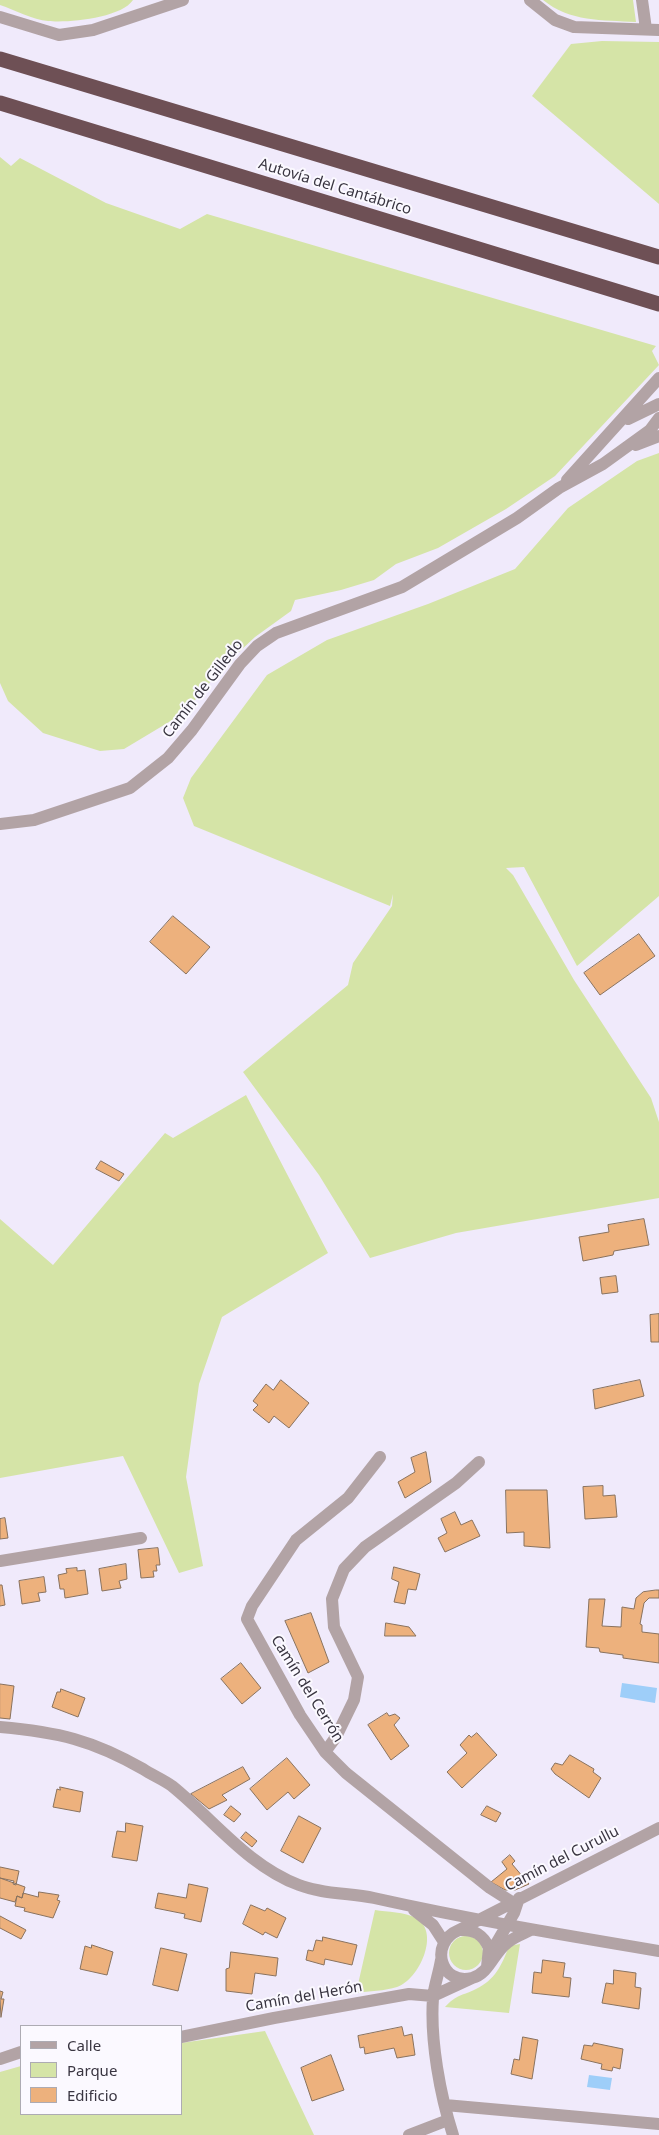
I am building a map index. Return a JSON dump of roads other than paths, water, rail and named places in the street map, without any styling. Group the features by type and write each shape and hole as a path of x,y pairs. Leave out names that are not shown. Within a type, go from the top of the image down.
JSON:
{"highway":[{"name":"Autovía del Cantábrico","path":"0,59 659,257"},
{"name":"Autovía del Cantábrico","path":"0,103 659,304"}],"street":[{"path":"0,17 59,35 93,30 183,0"},
{"path":"530,0 555,20 574,27 659,30"},
{"path":"642,0 646,29"},
{"name":"Camín de Gilledo","path":"559,488 659,378"},
{"name":"Camín de Gilledo","path":"616,427 637,413 659,404"},
{"name":"Camín de Gilledo","path":"0,824 34,820 130,788 168,758 192,730 240,664 257,646 276,632 402,586 516,518 559,488 603,464 650,430 659,418"},
{"name":"Camín de Gilledo","path":"622,450 659,436"},
{"name":"Camín del Cerrón","path":"380,1457 348,1498 296,1540 252,1606 246,1619 300,1714 325,1752 346,1773 490,1888 515,1904 520,1922 531,1930"},
{"path":"325,1752 336,1737 354,1700 358,1677 334,1626 332,1599 344,1569 365,1546 456,1483 480,1462"},
{"path":"0,1560 142,1538"},
{"path":"0,1727 42,1731 110,1751 171,1786 228,1839 266,1867 300,1886 373,1898 410,1908 479,1919 531,1930 659,1951"},
{"name":"Camín del Curullu","path":"444,1942 459,1930 479,1919 515,1904 659,1828"},
{"name":"Camín del Curullu","path":"489,1956 507,1925 515,1904"},
{"path":"410,1908 433,1925 444,1942 440,1954 444,1968 456,1978 472,1978"},
{"path":"479,1919 489,1956"},
{"path":"459,1930 474,1931 486,1941 489,1956"},
{"path":"433,1996 478,1976 489,1956 506,1943 531,1930"},
{"path":"441,1960 433,1996 432,2014 445,2105 453,2135"},
{"name":"Camín del Herón","path":"182,2037 409,1994 433,1996"},
{"path":"0,2059 20,2052"},
{"path":"445,2105 659,2124"},
{"path":"409,2135 448,2120"}],"water":[{"path":"622,1683 657,1688 655,1703 620,1697"},
{"path":"589,2075 612,2078 610,2090 587,2087"}]}
